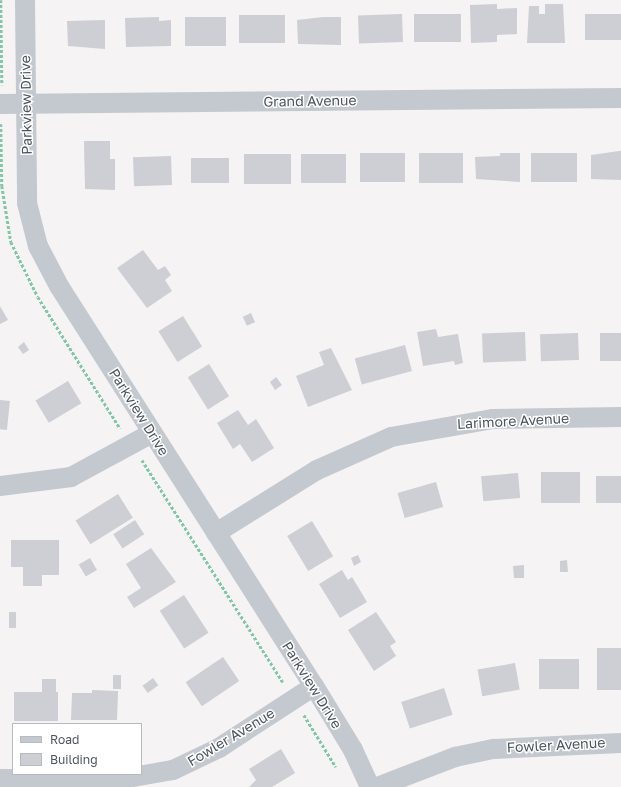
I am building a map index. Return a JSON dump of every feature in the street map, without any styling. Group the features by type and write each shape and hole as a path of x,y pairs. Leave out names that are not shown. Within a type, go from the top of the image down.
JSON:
{"street":[{"name":"Parkview Drive","path":"25,0 27,203 38,246 58,286 314,686 353,750 370,787"},
{"name":"Grand Avenue","path":"1,95 25,104 621,98"},
{"name":"Larimore Avenue","path":"216,533 316,470 391,437 493,419 621,417"},
{"path":"0,486 71,477 152,433"},
{"name":"Fowler Avenue","path":"0,779 121,779 173,770 219,748 314,686"},
{"name":"Fowler Avenue","path":"377,787 455,757 494,749 621,743"}],"path":[{"path":"1,0 1,95"},
{"path":"114,433 120,429"},
{"path":"140,458 284,683"},
{"path":"302,712 340,773"}],"building":[{"path":"497,4 497,9 517,8 517,34 497,35 497,42 471,43 470,5"},
{"path":"545,4 563,4 565,43 527,43 529,6 539,6 539,14 545,14"},
{"path":"402,14 403,42 359,44 358,16"},
{"path":"414,14 461,14 461,42 414,42"},
{"path":"585,14 621,14 621,40 585,40"},
{"path":"239,15 285,15 285,43 239,43"},
{"path":"159,17 159,21 171,20 171,46 126,47 125,18"},
{"path":"185,17 226,17 226,46 185,46"},
{"path":"323,17 341,17 341,45 298,44 297,20"},
{"path":"105,20 105,49 68,46 67,21"},
{"path":"84,141 110,141 110,159 115,159 115,190 85,189"},
{"path":"621,151 621,180 591,179 591,155"},
{"path":"360,153 405,153 405,182 360,182"},
{"path":"419,153 463,153 463,183 419,183"},
{"path":"500,153 520,153 520,182 476,179 475,157 500,156"},
{"path":"531,153 577,153 577,182 531,182"},
{"path":"244,154 291,154 291,184 244,184"},
{"path":"301,154 346,154 346,183 301,183"},
{"path":"171,156 172,185 134,186 133,157"},
{"path":"191,158 229,158 229,183 191,183"},
{"path":"143,250 158,270 165,266 171,275 165,280 172,291 147,308 117,268"},
{"path":"0,306 8,320 0,324"},
{"path":"251,313 255,322 247,326 243,317"},
{"path":"183,316 202,347 177,362 158,331"},
{"path":"436,329 438,337 458,334 463,363 455,365 454,361 423,366 417,332"},
{"path":"525,332 526,361 483,362 482,334"},
{"path":"578,333 579,360 541,361 540,334"},
{"path":"600,333 621,333 621,361 600,361"},
{"path":"24,342 29,350 23,354 18,347"},
{"path":"405,345 412,371 362,385 355,358"},
{"path":"331,348 352,390 308,407 296,376 324,365 319,352"},
{"path":"209,364 229,396 208,409 188,377"},
{"path":"276,377 282,385 275,390 270,382"},
{"path":"68,381 81,403 49,423 35,401"},
{"path":"0,400 10,401 7,430 0,429"},
{"path":"238,410 248,425 256,419 274,448 252,462 240,444 233,449 217,423"},
{"path":"541,472 580,472 580,503 541,503"},
{"path":"518,473 520,498 483,501 481,476"},
{"path":"596,476 621,476 621,503 596,503"},
{"path":"436,482 443,507 405,518 398,493"},
{"path":"118,494 133,518 90,544 76,520"},
{"path":"135,520 144,534 122,548 113,534"},
{"path":"312,521 333,556 308,571 287,536"},
{"path":"11,540 59,540 59,575 42,575 42,586 23,586 23,567 11,567"},
{"path":"151,548 176,582 134,608 127,597 141,588 126,564"},
{"path":"358,555 361,562 354,566 351,558"},
{"path":"90,558 97,570 86,577 79,564"},
{"path":"567,560 568,572 560,572 560,561"},
{"path":"524,565 524,578 514,578 513,566"},
{"path":"342,570 348,580 352,577 367,602 340,618 319,584"},
{"path":"184,595 209,633 184,649 160,611"},
{"path":"9,612 16,612 16,628 9,628"},
{"path":"376,612 396,642 390,646 396,656 374,671 348,630"},
{"path":"597,648 621,648 621,690 597,690"},
{"path":"223,657 239,681 202,706 186,682"},
{"path":"539,659 579,659 579,689 539,689"},
{"path":"515,663 520,690 482,696 478,670"},
{"path":"113,675 121,675 121,689 113,689"},
{"path":"153,678 158,685 148,693 142,686"},
{"path":"42,679 56,679 56,692 42,692"},
{"path":"444,688 453,715 410,729 401,702"},
{"path":"92,690 118,691 117,720 71,720 72,693 92,693"},
{"path":"14,692 58,692 58,721 14,721"},
{"path":"281,749 295,773 272,787 249,787 256,780 249,769"}]}
